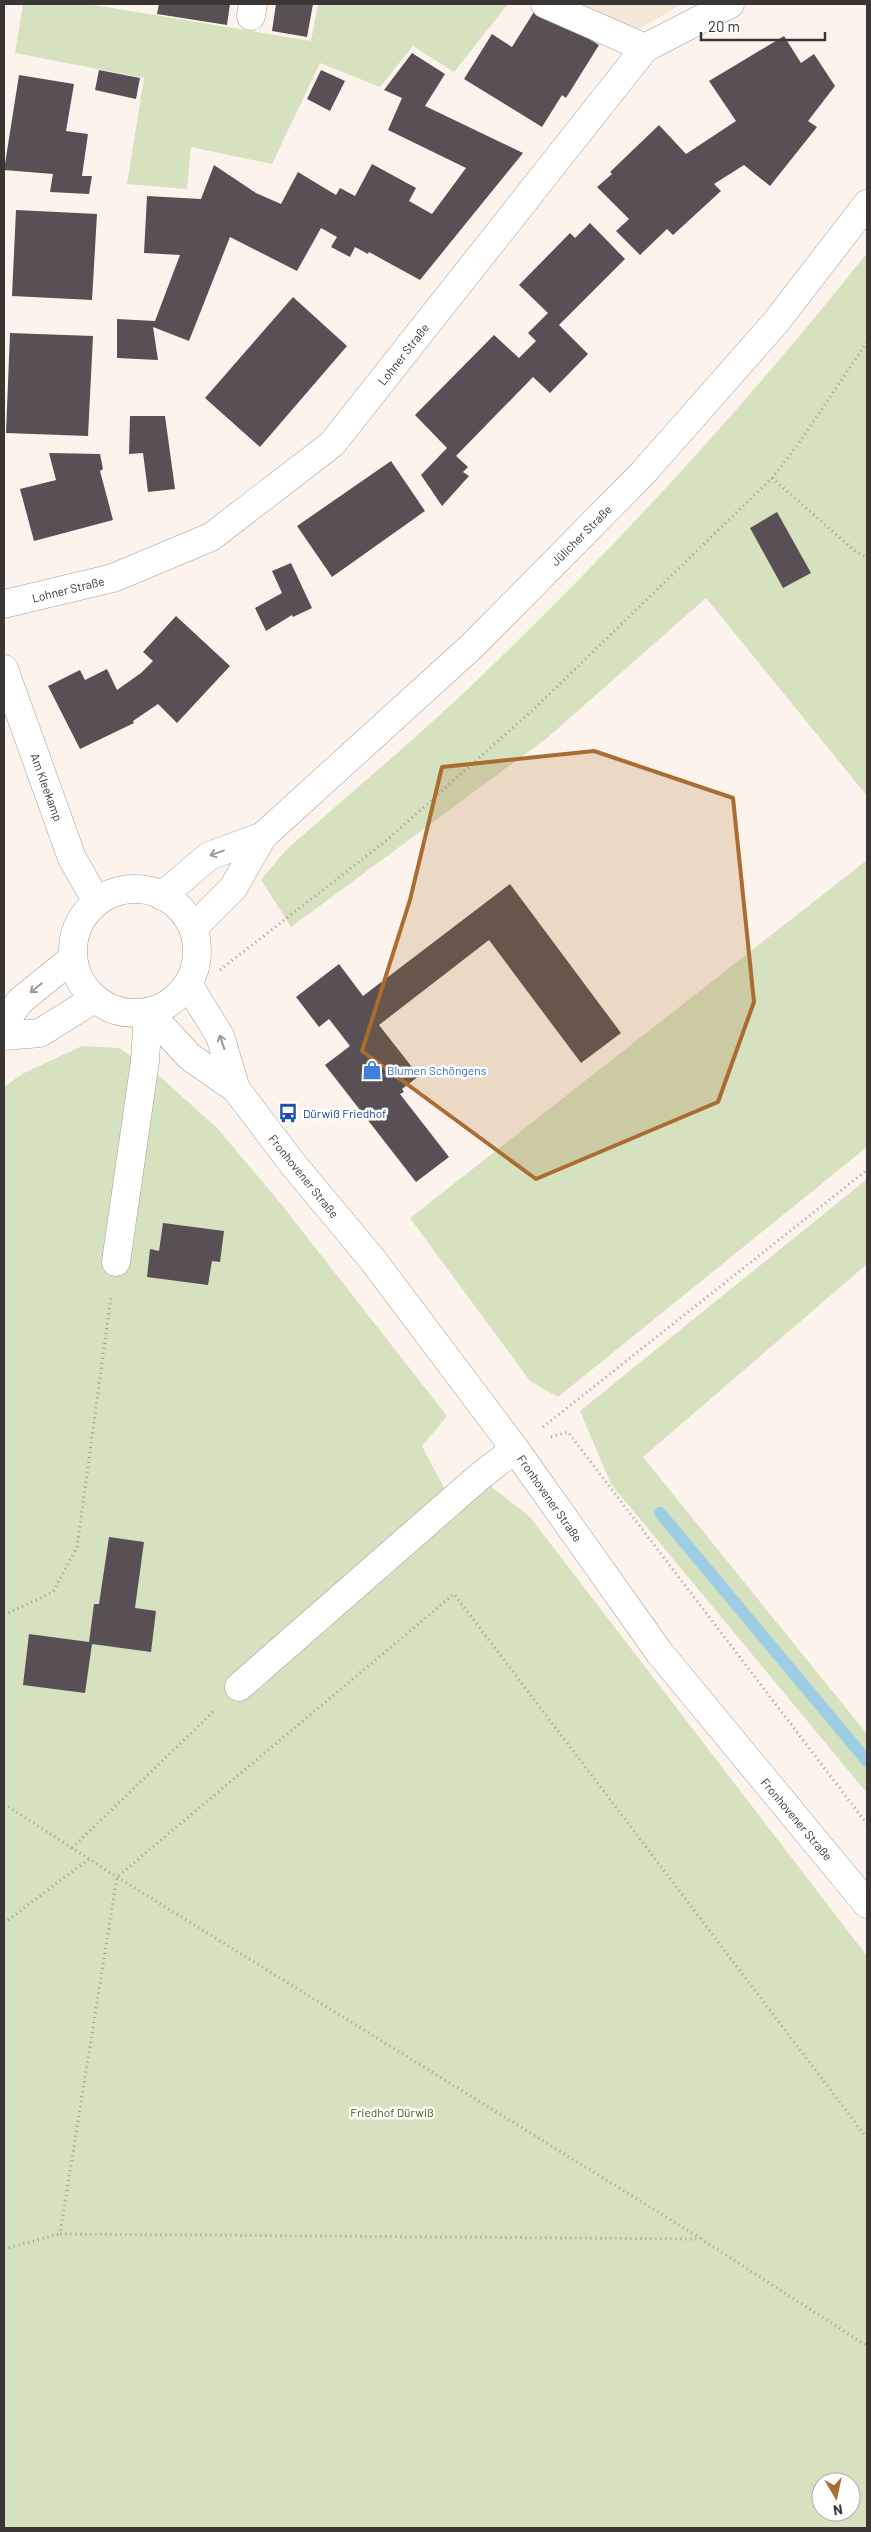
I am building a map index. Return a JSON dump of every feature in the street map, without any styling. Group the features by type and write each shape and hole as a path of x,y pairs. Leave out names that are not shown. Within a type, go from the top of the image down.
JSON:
{"street":[{"path":"545,4 645,48"},
{"name":"Lohner Straße","path":"4,604 112,578 211,537 332,444 645,48 730,4"},
{"name":"Jülicher Straße","path":"193,928 233,888 263,836 472,646 643,473 776,322 867,204"},
{"name":"Am Kleekamp","path":"4,669 72,858 97,902"},
{"name":"Jülicher Straße","path":"162,896 209,856 263,836"},
{"path":"140,889 162,896 180,909 193,928 197,957 188,984 171,1002 148,1012 120,1012 94,999 79,980 73,958 74,937 82,918 97,902 117,892 140,889"},
{"path":"4,1023 20,1002 73,958"},
{"name":"Fronhovener Straße","path":"188,984 220,1036 236,1089"},
{"path":"4,1036 40,1033 94,999"},
{"path":"116,1262 146,1061 148,1012"},
{"name":"Fronhovener Straße","path":"148,1012 190,1057 236,1089 292,1163 372,1259 515,1449 659,1652 867,1904"},
{"path":"238,1687 479,1477 515,1449"}],"path":[{"path":"219,979 220,970 387,840 536,707 772,478 797,446 867,342"},
{"path":"772,478 856,552 867,558"},
{"path":"515,1449 867,1170"},
{"path":"4,1615 53,1592 77,1547 116,1262"},
{"path":"515,1449 568,1432 867,1824"},
{"path":"60,2234 117,1877 454,1594 867,2138"},
{"path":"72,1848 238,1687"},
{"path":"4,1804 117,1877 701,2238 867,2346"},
{"path":"4,1923 89,1859"},
{"path":"4,2249 60,2234 701,2238"}],"highlighted area":[{"path":"594,751 733,798 754,1002 718,1102 536,1179 362,1051 410,900 442,767"}],"shaded area":[{"path":"572,4 682,4 635,31"}],"green space":[{"path":"23,4 88,4 311,41 318,4 508,4 454,72 413,46 380,87 320,63 272,164 191,147 187,189 127,184 144,78 15,53"},
{"path":"867,253 867,796 706,598 547,738 291,927 261,880 286,850 445,710 545,614 688,464 779,360"},
{"path":"867,860 867,1147 558,1397 530,1381 410,1218"},
{"name":"Friedhof Dürwiß","path":"82,1046 119,1048 157,1074 218,1129 281,1204 447,1416 422,1446 451,1501 479,1477 530,1517 867,1956 867,2528 4,2528 4,1087 22,1074"},
{"path":"867,1179 867,1264 643,1457 867,1734 867,1793 611,1484 580,1411"}],"building":[{"path":"159,4 230,4 227,25 157,14"},
{"path":"276,4 313,4 307,37 272,31"},
{"path":"537,7 599,45 566,98 562,95 542,127 464,79 492,34 512,47"},
{"path":"784,36 801,63 814,54 835,86 808,121 817,127 770,186 744,165 714,184 721,191 673,235 667,229 640,255 616,231 629,219 597,187 659,125 686,154 736,121 709,81"},
{"path":"412,53 445,74 425,106 523,153 420,280 369,252 368,254 355,247 350,257 331,247 337,237 321,228 297,271 230,237 189,341 153,327 158,360 117,358 117,319 155,321 180,255 144,253 147,196 201,199 214,165 256,193 281,204 298,172 336,195 340,188 355,196 372,164 416,188 409,201 432,214 466,168 388,130 402,98 384,90"},
{"path":"99,70 140,78 136,99 95,90"},
{"path":"321,70 345,81 330,111 307,99"},
{"path":"19,75 74,84 66,131 88,134 82,176 92,176 89,194 50,192 53,174 4,170"},
{"path":"16,210 97,214 92,300 12,296"},
{"path":"590,223 625,259 559,325 588,354 550,393 533,377 456,456 468,467 463,472 469,476 442,506 421,475 447,448 415,415 494,335 519,358 536,341 528,333 548,313 519,285 570,233 575,238"},
{"path":"293,297 347,346 260,447 205,398"},
{"path":"10,333 93,336 88,436 6,433"},
{"path":"130,416 165,416 175,489 148,492 143,453 129,454"},
{"path":"49,453 100,454 103,469 100,471 113,520 34,541 20,489 56,480"},
{"path":"391,461 425,511 332,577 297,526"},
{"path":"777,512 811,573 783,588 750,528"},
{"path":"291,563 312,608 293,617 292,615 266,631 255,608 282,593 272,571"},
{"path":"176,616 230,666 177,723 158,704 133,721 134,723 80,749 48,686 80,670 85,680 107,669 117,690 141,673 153,661 143,652"},
{"path":"510,884 621,1033 581,1063 489,940 379,1025 419,1076 402,1089 404,1092 400,1094 449,1157 416,1182 325,1065 350,1046 329,1019 319,1027 296,997 339,964 363,996"},
{"path":"163,1223 224,1231 220,1262 212,1261 208,1285 147,1277 150,1249 159,1251"},
{"path":"109,1537 144,1542 135,1608 156,1611 151,1652 92,1644 85,1693 23,1685 29,1634 89,1642 94,1604 99,1604"}],"waterway":[{"path":"660,1513 867,1761"}],"place":[{"name":"Blumen Schöngens","path":"372,1070"},
{"name":"Dürwiß Friedhof","path":"288,1113"}]}
